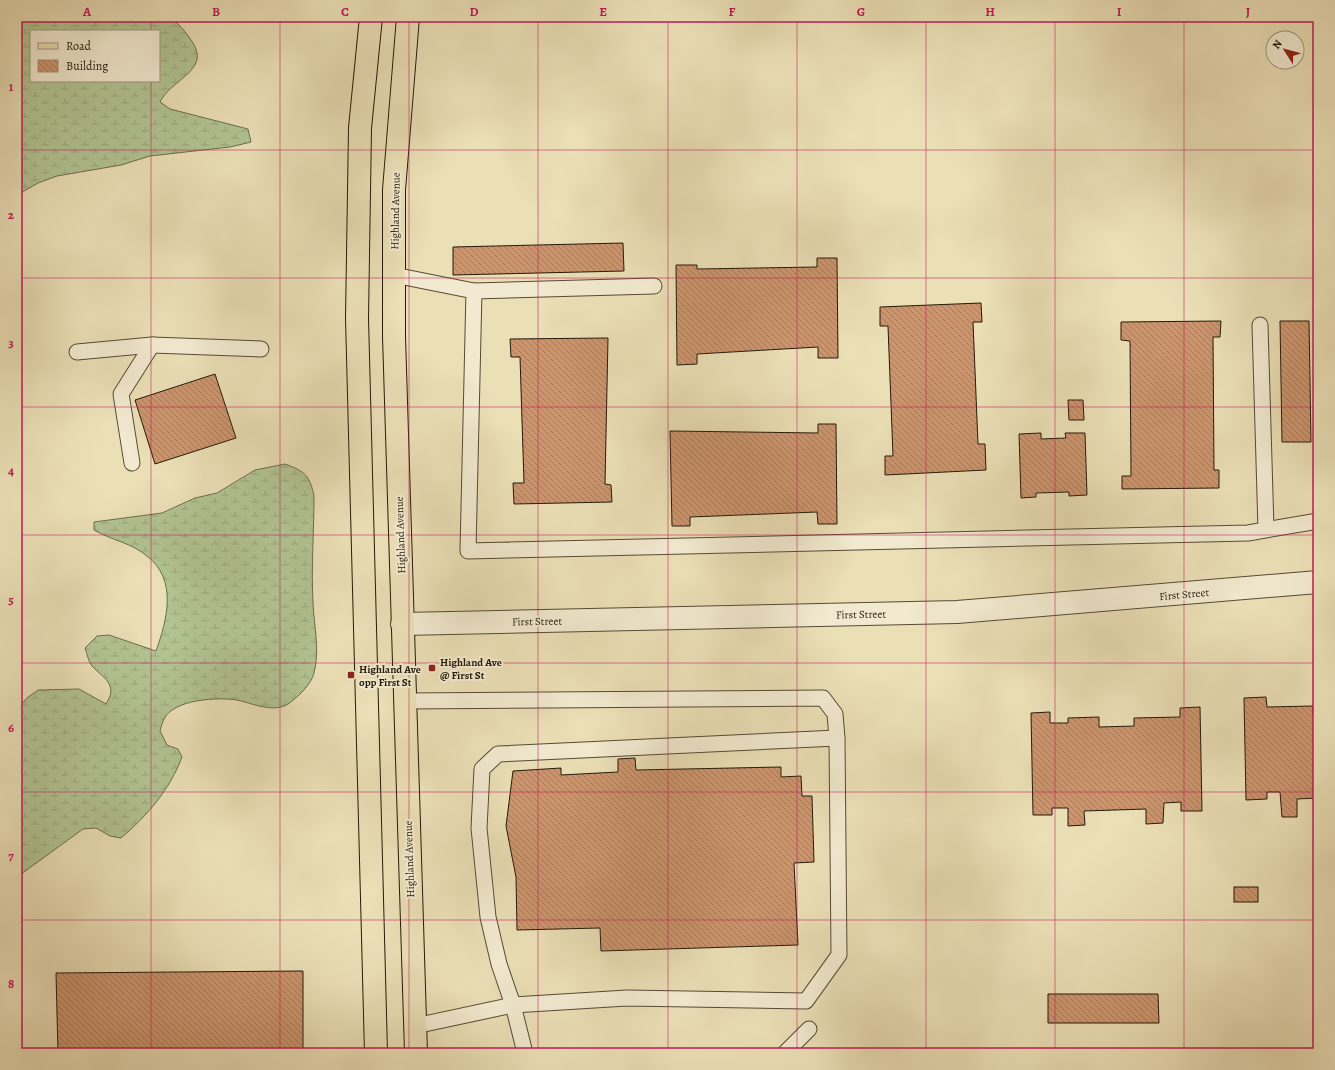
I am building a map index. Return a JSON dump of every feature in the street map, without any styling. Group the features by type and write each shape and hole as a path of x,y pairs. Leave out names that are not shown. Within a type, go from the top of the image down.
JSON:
{"main road":[{"path":"371,17 360,128 357,318 376,1053"},
{"name":"Highland Avenue","path":"408,17 400,95 394,190 395,414 416,1053"}],"street":[{"name":"First Street","path":"402,624 957,612 1318,582"}],"lane":[{"path":"394,275 474,290 654,286"},
{"path":"474,290 468,551 1248,533 1318,521"},
{"path":"1260,325 1266,529"},
{"path":"132,463 120,394 152,345"},
{"path":"77,352 152,345 260,349"},
{"path":"405,701 822,698 835,714 837,738 839,955 806,1001 627,998 513,1005 415,1026"},
{"path":"525,1053 513,1005 499,964 488,917 479,828 482,769 498,754 837,738"},
{"path":"785,1053 809,1029"}],"green space":[{"path":"17,17 170,17 181,27 191,40 196,50 197,59 194,67 188,74 165,94 160,102 170,109 248,129 251,142 230,147 150,156 121,165 57,176 38,183 17,195"},
{"path":"285,464 306,475 311,484 314,496 312,590 317,656 313,677 308,685 292,701 280,707 273,708 258,706 229,699 208,699 186,703 169,712 164,719 160,731 167,745 178,749 182,757 165,791 149,811 121,838 110,836 96,828 83,829 17,877 17,709 27,698 38,690 79,689 106,704 110,697 110,686 105,678 92,666 85,648 97,636 109,635 156,651 164,626 167,601 166,588 163,577 157,566 147,556 135,548 94,530 94,522 162,513 195,498 217,493 255,470"}],"building":[{"path":"623,243 624,271 453,275 453,247"},
{"path":"817,258 837,258 838,358 818,358 818,347 697,354 697,364 677,365 676,265 697,265 697,269 817,267"},
{"path":"981,303 982,322 973,322 978,444 985,444 986,470 885,475 885,456 893,456 888,326 880,326 880,307"},
{"path":"1221,321 1220,337 1213,337 1214,470 1219,470 1219,488 1122,489 1122,476 1131,476 1130,341 1121,340 1121,322"},
{"path":"1280,321 1309,321 1311,442 1282,442"},
{"path":"608,338 605,484 611,485 612,502 514,504 513,483 524,483 520,357 511,357 510,339"},
{"path":"215,374 236,438 155,464 135,400"},
{"path":"1068,400 1083,400 1084,420 1069,420"},
{"path":"818,424 836,424 837,524 818,524 817,512 690,517 690,526 672,526 670,431 818,433"},
{"path":"1041,433 1041,439 1066,438 1065,433 1085,433 1087,495 1069,496 1069,492 1036,493 1036,497 1021,498 1019,434"},
{"path":"1266,697 1267,707 1313,706 1313,715 1318,715 1318,798 1297,799 1297,817 1282,817 1280,792 1267,792 1267,799 1246,800 1244,698"},
{"path":"1200,707 1202,811 1181,811 1181,802 1164,803 1163,823 1146,824 1146,809 1084,811 1085,825 1068,826 1068,808 1052,808 1052,815 1033,815 1031,713 1050,712 1050,723 1068,723 1068,718 1099,717 1099,727 1134,726 1134,718 1180,717 1180,708"},
{"path":"635,758 636,770 781,767 781,777 801,776 802,796 812,796 814,862 794,863 798,945 601,951 600,928 517,930 516,877 506,826 513,771 561,768 561,775 618,772 618,759"},
{"path":"1234,887 1258,887 1258,902 1234,902"},
{"path":"303,971 303,1053 58,1053 56,973"},
{"path":"1048,994 1158,994 1159,1023 1048,1023"}],"place":[{"name":"Highland Ave @ First St","path":"432,668"},
{"name":"Highland Ave opp First St","path":"351,675"}]}
